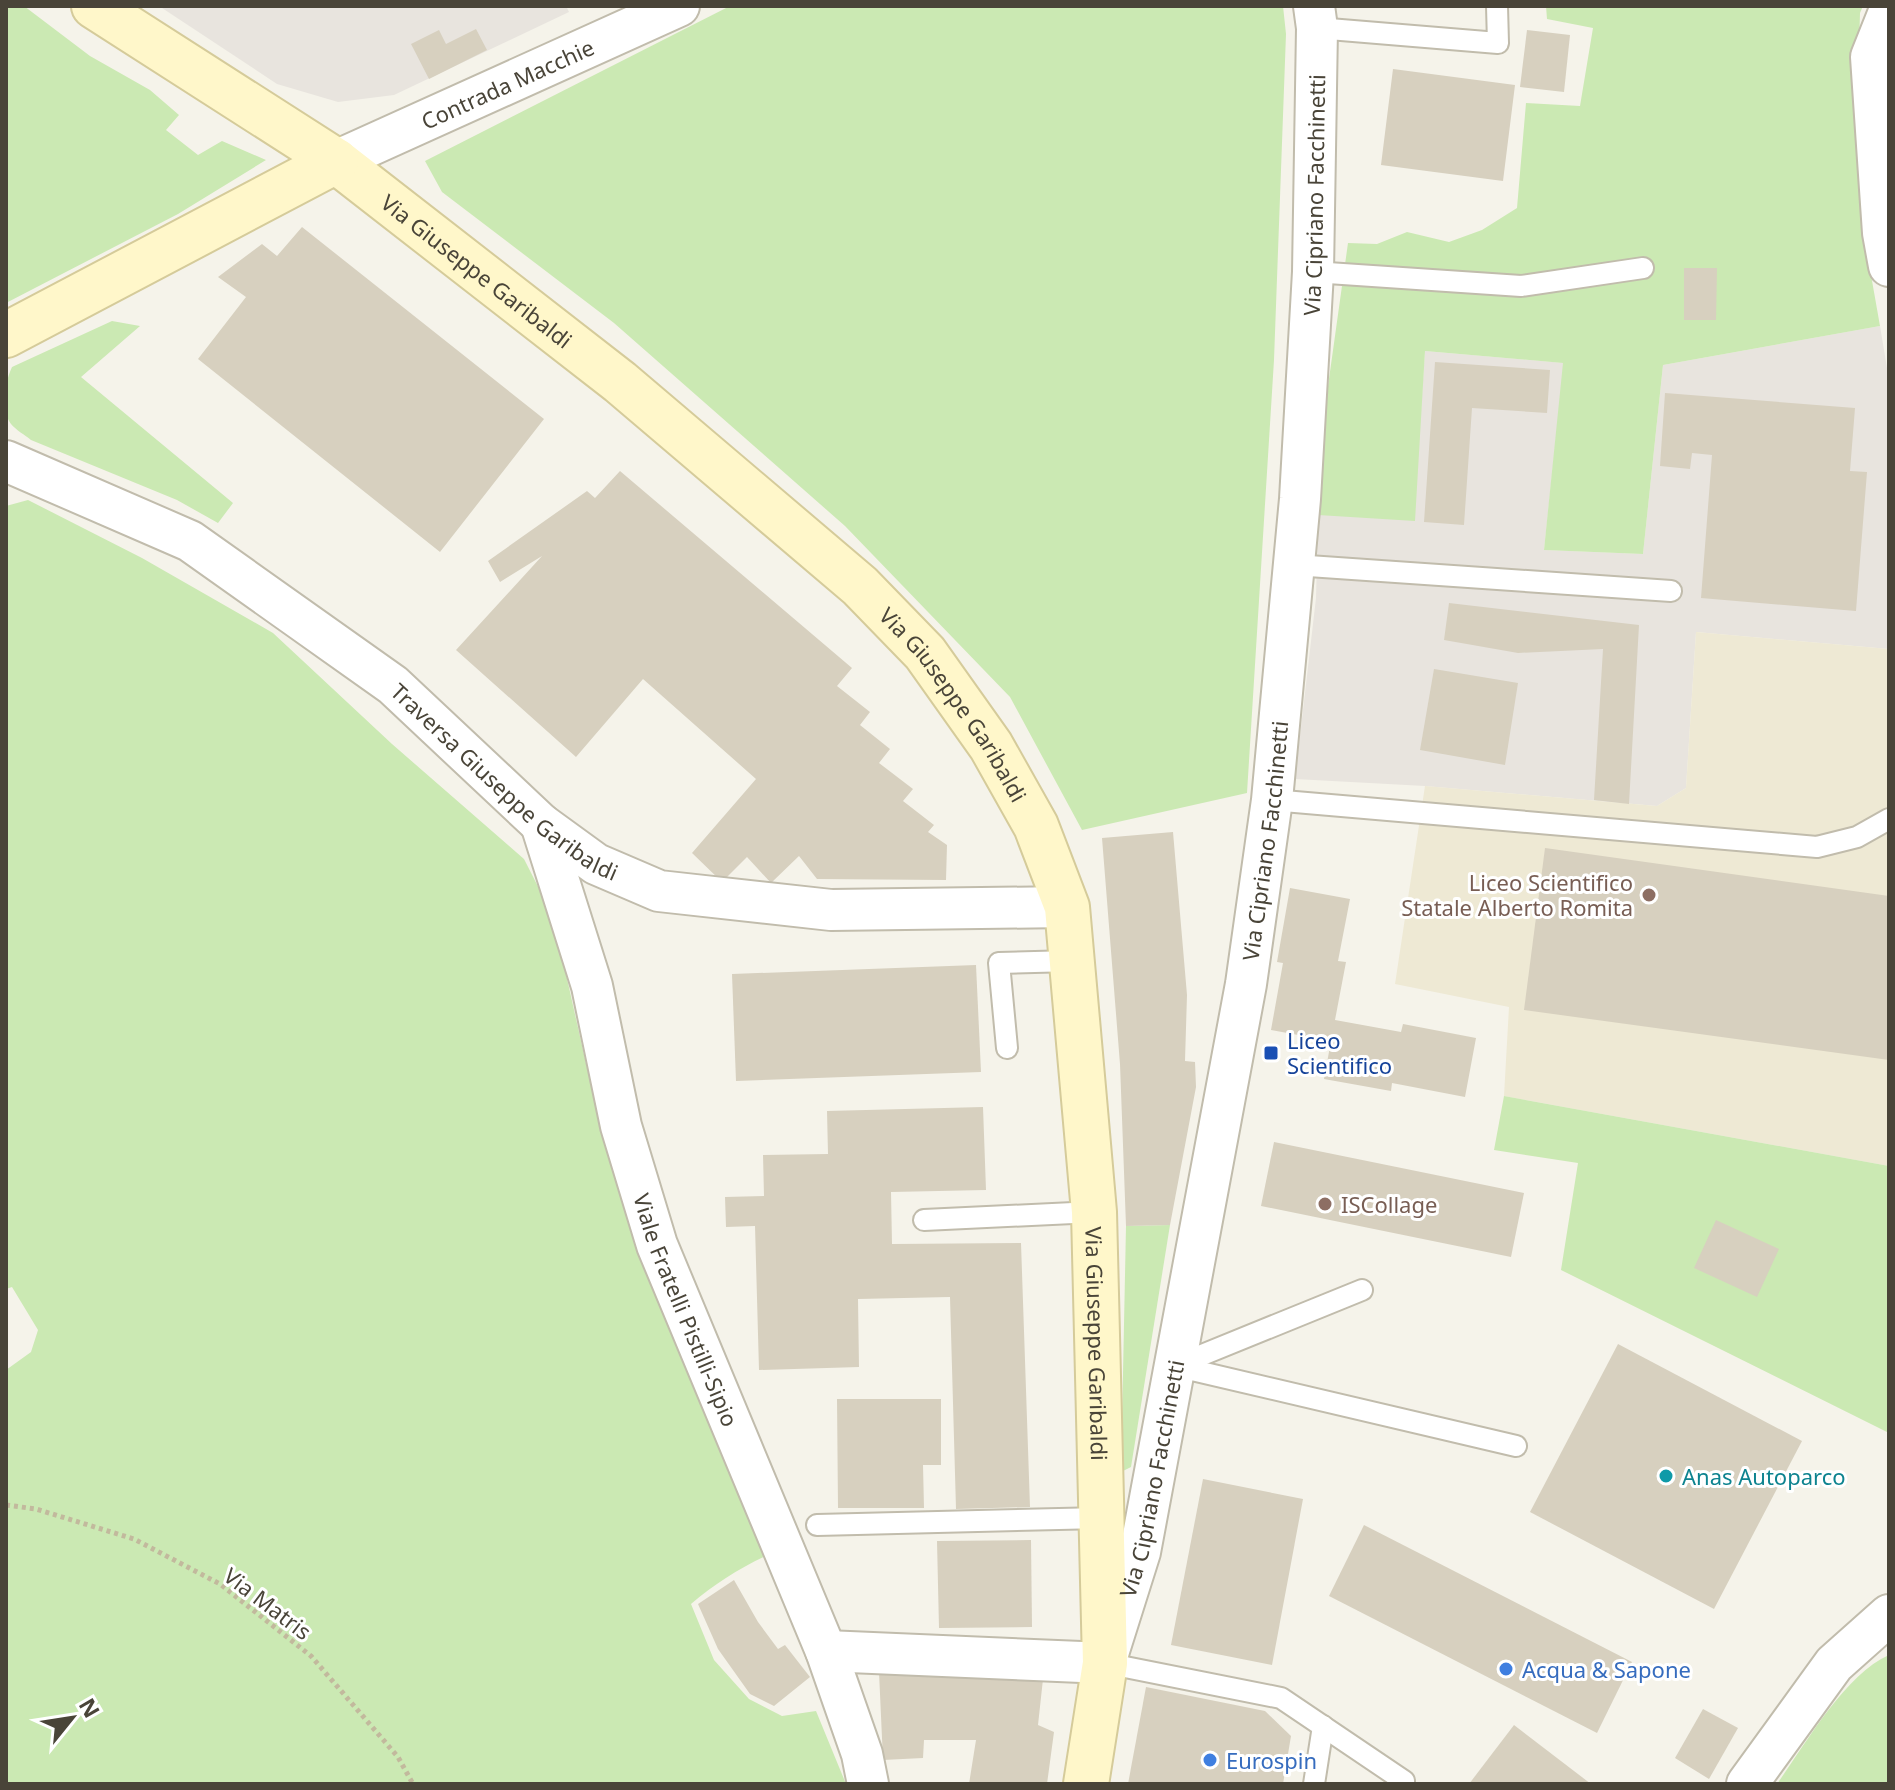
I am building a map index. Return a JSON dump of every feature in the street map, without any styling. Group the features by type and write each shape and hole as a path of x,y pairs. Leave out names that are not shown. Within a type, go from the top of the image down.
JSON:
{"main road":[{"name":"Via Giuseppe Garibaldi","path":"94,6 336,161 620,382 860,586 925,653 991,746 1036,826 1067,907 1094,1212 1105,1663 1086,1784"},
{"path":"6,335 336,161"}],"street":[{"name":"Contrada Macchie","path":"336,161 679,6"},
{"path":"1889,12 1871,57 1883,233 1889,266"},
{"name":"Via Cipriano Facchinetti","path":"1105,1663 1140,1552 1246,984 1272,800 1294,565 1313,272 1316,17"},
{"name":"Traversa Giuseppe Garibaldi","path":"6,461 190,541 393,685 541,824 596,864 659,891 831,910 1067,907"},
{"name":"Viale Fratelli Pistilli-Sipio","path":"541,824 592,986 621,1126 657,1245 826,1651 862,1754 868,1784"},
{"path":"1747,1784 1834,1664 1889,1615"},
{"path":"826,1651 1105,1663"}],"lane":[{"path":"1316,17 1498,43 1497,6"},
{"path":"1313,272 1521,286 1643,268"},
{"path":"1294,565 1671,591"},
{"path":"1272,800 1817,847 1857,837 1889,819"},
{"path":"1007,1048 999,963 1072,961"},
{"path":"924,1220 1094,1212"},
{"path":"1175,1366 1362,1290"},
{"path":"1175,1366 1516,1446"},
{"path":"817,1525 1102,1518"},
{"path":"1105,1663 1281,1698 1404,1781 1404,1784"},
{"path":"1314,1784 1323,1726"}],"path":[{"name":"Via Matris","path":"6,1505 36,1509 134,1539 220,1584 311,1656 398,1757 413,1784"}],"shaded area":[{"path":"159,6 566,6 569,12 394,95 338,102 277,84"},
{"path":"1880,326 1889,380 1889,649 1696,632 1686,788 1657,806 1425,786 1295,779 1316,598 1318,515 1421,409 1425,351 1564,363 1544,550 1643,554 1663,365"},
{"name":"Liceo Scientifico Statale Alberto Romita","path":"1696,632 1889,649 1889,1166 1504,1096 1509,1007 1395,984 1425,786 1657,806 1686,788"}],"green space":[{"path":"6,6 24,6 90,56 150,90 179,115 166,130 198,155 222,141 266,160 178,214 6,303"},
{"path":"730,6 1283,6 1286,34 1274,360 1247,793 1082,830 1010,697 845,526 614,323 442,192 425,161"},
{"path":"1546,6 1863,6 1859,47 1865,241 1880,326 1663,365 1643,554 1544,550 1563,363 1425,351 1415,521 1318,515 1328,386 1348,243 1377,244 1407,232 1449,242 1482,230 1517,208 1526,103 1580,106 1593,28 1547,19"},
{"path":"112,321 140,326 81,377 233,503 218,523 177,500 31,440 8,418 5,396 12,367"},
{"path":"28,500 142,558 273,633 392,744 524,859 553,916 598,1117 650,1282 770,1554 729,1576 691,1604 714,1660 749,1699 782,1716 816,1711 846,1784 6,1784 6,1370 31,1352 38,1330 12,1287 6,1289 6,506"},
{"path":"1504,1096 1889,1166 1889,1433 1561,1270 1578,1163 1494,1150"},
{"path":"1170,1225 1131,1467 1121,1472 1126,1226"},
{"path":"1889,1655 1889,1784 1777,1784 1842,1694 1873,1664"}],"building":[{"path":"476,29 487,50 429,79 411,44 439,30 446,44"},
{"path":"1527,30 1570,35 1564,92 1520,87"},
{"path":"1393,69 1515,85 1503,181 1381,165"},
{"path":"302,227 544,419 440,552 198,359 246,297 218,277 262,244 277,256"},
{"path":"1684,268 1717,268 1716,320 1684,320"},
{"path":"1435,362 1550,370 1547,413 1472,408 1464,525 1424,522"},
{"path":"1665,393 1855,408 1850,471 1867,472 1856,611 1701,598 1712,455 1692,453 1690,469 1660,466"},
{"path":"620,471 852,668 837,686 870,712 860,725 890,749 879,763 913,789 903,801 934,825 928,832 947,845 946,880 817,879 799,856 771,883 747,857 722,882 692,853 756,779 643,679 576,757 456,650 542,556 500,582 488,561 587,491 595,498"},
{"path":"1449,603 1639,625 1629,804 1594,800 1603,649 1518,653 1444,640"},
{"path":"1434,669 1518,683 1505,765 1420,750"},
{"path":"1173,832 1187,995 1185,1061 1195,1062 1196,1087 1170,1225 1126,1226 1120,1064 1102,838"},
{"path":"1545,848 1889,896 1889,1060 1524,1010"},
{"path":"1290,888 1350,899 1338,961 1346,962 1335,1020 1401,1032 1403,1024 1476,1038 1465,1097 1392,1083 1391,1091 1324,1079 1331,1041 1271,1030 1283,963 1277,962"},
{"path":"976,965 981,1072 736,1081 732,974"},
{"path":"983,1107 986,1190 891,1192 892,1244 1021,1243 1030,1507 956,1509 950,1297 858,1299 859,1367 759,1370 755,1226 726,1227 725,1197 764,1196 763,1155 828,1154 827,1111"},
{"path":"1274,1142 1524,1193 1511,1257 1261,1206"},
{"path":"1716,1220 1779,1249 1757,1297 1694,1268"},
{"name":"Anas Autoparco","path":"1618,1344 1802,1441 1714,1609 1530,1512"},
{"path":"837,1399 941,1399 941,1465 923,1465 924,1508 838,1508"},
{"path":"1203,1479 1303,1499 1272,1665 1171,1645"},
{"path":"1364,1525 1632,1662 1597,1733 1329,1596"},
{"path":"1031,1540 1032,1627 939,1628 937,1541"},
{"path":"734,1580 778,1649 785,1645 810,1677 774,1706 750,1694 718,1649 698,1604"},
{"path":"879,1672 1043,1679 1038,1725 1054,1732 1047,1784 969,1784 976,1740 924,1740 923,1758 883,1760"},
{"name":"Eurospin","path":"1146,1687 1265,1711 1291,1736 1283,1784 1128,1784"},
{"path":"1703,1709 1738,1728 1709,1779 1675,1758"},
{"path":"1514,1725 1591,1784 1469,1784"}],"place":[{"name":"Liceo Scientifico Statale Alberto Romita","path":"1649,895"},
{"name":"Liceo Scientifico","path":"1271,1053"},
{"name":"ISCollage","path":"1325,1204"},
{"name":"Anas Autoparco","path":"1666,1476"},
{"name":"Acqua & Sapone","path":"1506,1669"},
{"name":"Eurospin","path":"1210,1760"}]}
